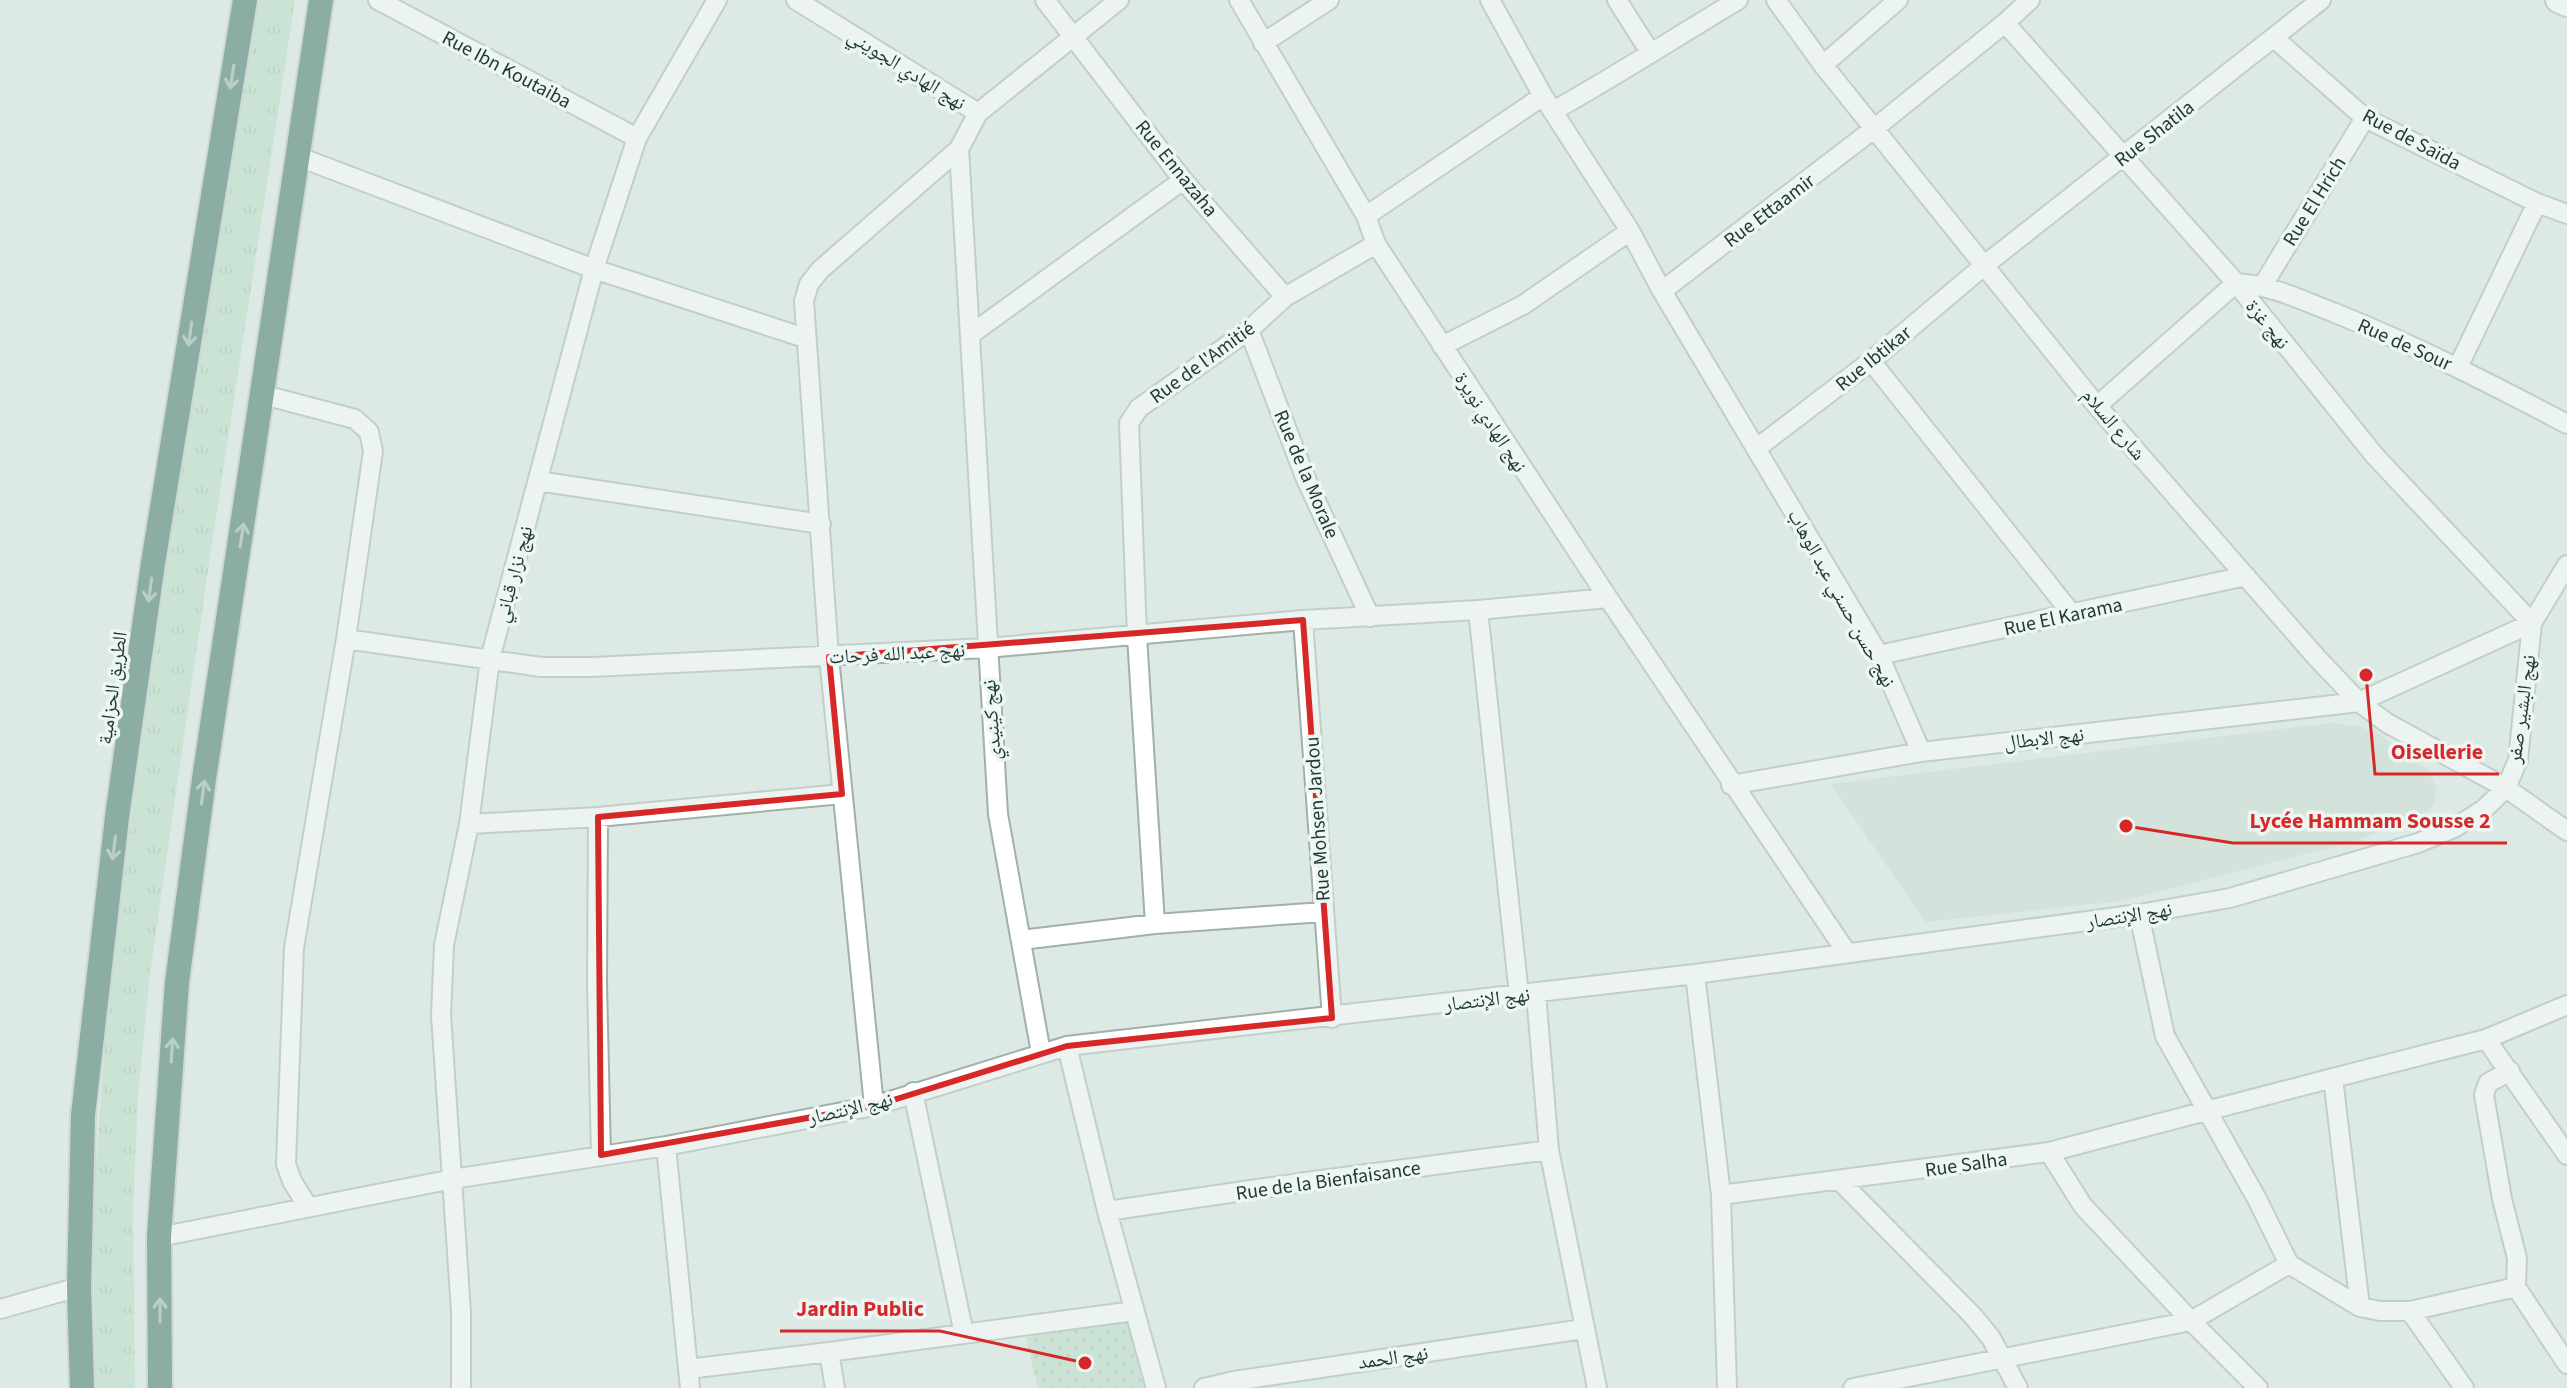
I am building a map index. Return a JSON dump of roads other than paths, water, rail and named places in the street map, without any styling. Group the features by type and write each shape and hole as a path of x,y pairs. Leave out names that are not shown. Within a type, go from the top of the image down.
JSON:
{"highway":[{"name":"الطريق الحزامية","path":"82,1388 79,1287 83,1115 117,817 153,563 245,0"},
{"path":"160,1388 159,1237 177,982 204,779 321,0"}],"main road":[{"path":"2558,0 2567,4"}],"street":[{"name":"Rue Ibn Koutaiba","path":"378,0 637,138"},
{"name":"نهج نزار قباني","path":"461,1388 461,1312 441,1015 443,959 469,824 490,659 594,269 637,138 717,0"},
{"name":"نهج الهادي الجويني","path":"796,0 978,113"},
{"name":"Rue Ennazaha","path":"1045,0 1183,180 1285,297"},
{"path":"874,1106 829,657 804,301 809,284 820,270 959,149 978,113 1119,0"},
{"path":"1239,0 1366,216 1376,244"},
{"path":"1263,43 1329,0"},
{"name":"نهج حسن حسني عبد الوهاب","path":"1490,0 1548,104 1630,231 1662,291 1879,655 1921,752"},
{"path":"1617,0 1650,52"},
{"path":"1366,216 1548,104 1610,80 1650,52 1738,0"},
{"name":"شارع السلام","path":"1776,0 1823,65 1986,264 2097,406 2359,702 2387,723 2506,788"},
{"path":"1823,65 1898,0"},
{"name":"Rue Ettaamir","path":"1662,291 1875,128 2030,0"},
{"name":"Rue Shatila","path":"1986,264 2321,0"},
{"name":"نهج غزة","path":"2005,23 2236,283 2375,456 2532,623"},
{"name":"Rue de Saïda","path":"2274,38 2365,118 2537,203 2567,214"},
{"name":"Rue El Hrich","path":"2263,285 2365,118"},
{"name":"نهج كينيدي","path":"959,149 998,814 1041,1053"},
{"path":"299,157 594,269 805,338"},
{"path":"970,335 1183,180"},
{"path":"2458,367 2537,203"},
{"path":"1442,346 1523,305 1630,231"},
{"name":"Rue de l'Amitié","path":"1155,924 1137,636 1129,423 1139,408 1249,330 1285,297 1376,244"},
{"name":"نهج الهادي نويرة","path":"1376,244 1731,785"},
{"name":"Rue Ibtikar","path":"1757,448 1871,361 1986,264"},
{"path":"2097,406 2236,283"},
{"name":"Rue de Sour","path":"2236,283 2263,285 2361,323 2458,367 2567,424"},
{"name":"Rue de la Morale","path":"1249,330 1305,477 1370,617"},
{"path":"1871,361 2072,614"},
{"path":"264,395 355,419 369,432 373,451 346,639 294,948 286,1164 292,1181 308,1207"},
{"path":"538,481 821,524"},
{"name":"نهج البشير صفر","path":"2567,565 2532,623 2518,760 2506,788 2567,831"},
{"name":"Rue El Karama","path":"1879,655 2246,576"},
{"name":"نهج عبد الله فرحات","path":"346,639 541,667 592,667 986,648 1303,620 1478,610 1608,598"},
{"path":"1478,610 1549,1150 1597,1388"},
{"name":"Rue Mohsen Jardou","path":"1303,620 1332,1018"},
{"name":"نهج الابطال","path":"1731,785 1921,752 2359,702 2532,623"},
{"path":"1731,785 1847,953"},
{"name":"نهج الإنتصار","path":"159,1237 453,1179 666,1146 874,1106 1067,1046 1695,974 2139,914 2230,898 2418,843 2456,827 2506,788"},
{"path":"469,824 598,817 842,794"},
{"path":"598,817 597,984 601,1155"},
{"path":"1021,940 1155,924 1323,912"},
{"path":"2139,914 2165,1036 2257,1199 2289,1264 2360,1307 2380,1311 2410,1311 2516,1287"},
{"path":"1695,974 1721,1195 1727,1388"},
{"name":"Rue Salha","path":"1721,1195 2049,1152 2486,1039 2567,1005"},
{"path":"2486,1039 2567,1155"},
{"path":"1067,1046 1107,1211 1156,1388"},
{"path":"2510,1071 2488,1083 2484,1095 2502,1199 2517,1258 2516,1287 2567,1364"},
{"path":"2333,1078 2360,1307"},
{"path":"913,1092 964,1334"},
{"path":"666,1146 690,1388"},
{"name":"Rue de la Bienfaisance","path":"1107,1211 1549,1150"},
{"path":"2049,1152 2083,1206 2258,1388"},
{"path":"1840,1181 1973,1316 2004,1359 2018,1388"},
{"path":"1853,1388 2191,1321 2289,1264"},
{"path":"0,1309 79,1287"},
{"path":"688,1369 1134,1311"},
{"path":"2410,1311 2464,1388"},
{"name":"نهج الحمد","path":"1204,1388 1583,1329"},
{"path":"829,1352 835,1388"},
{"path":"1318,1368 1324,1388"}],"place":[{"name":"Oisellerie","path":"2366,675"},
{"name":"Lycée Hammam Sousse 2","path":"2126,826"},
{"name":"Jardin Public","path":"1085,1363"}]}
